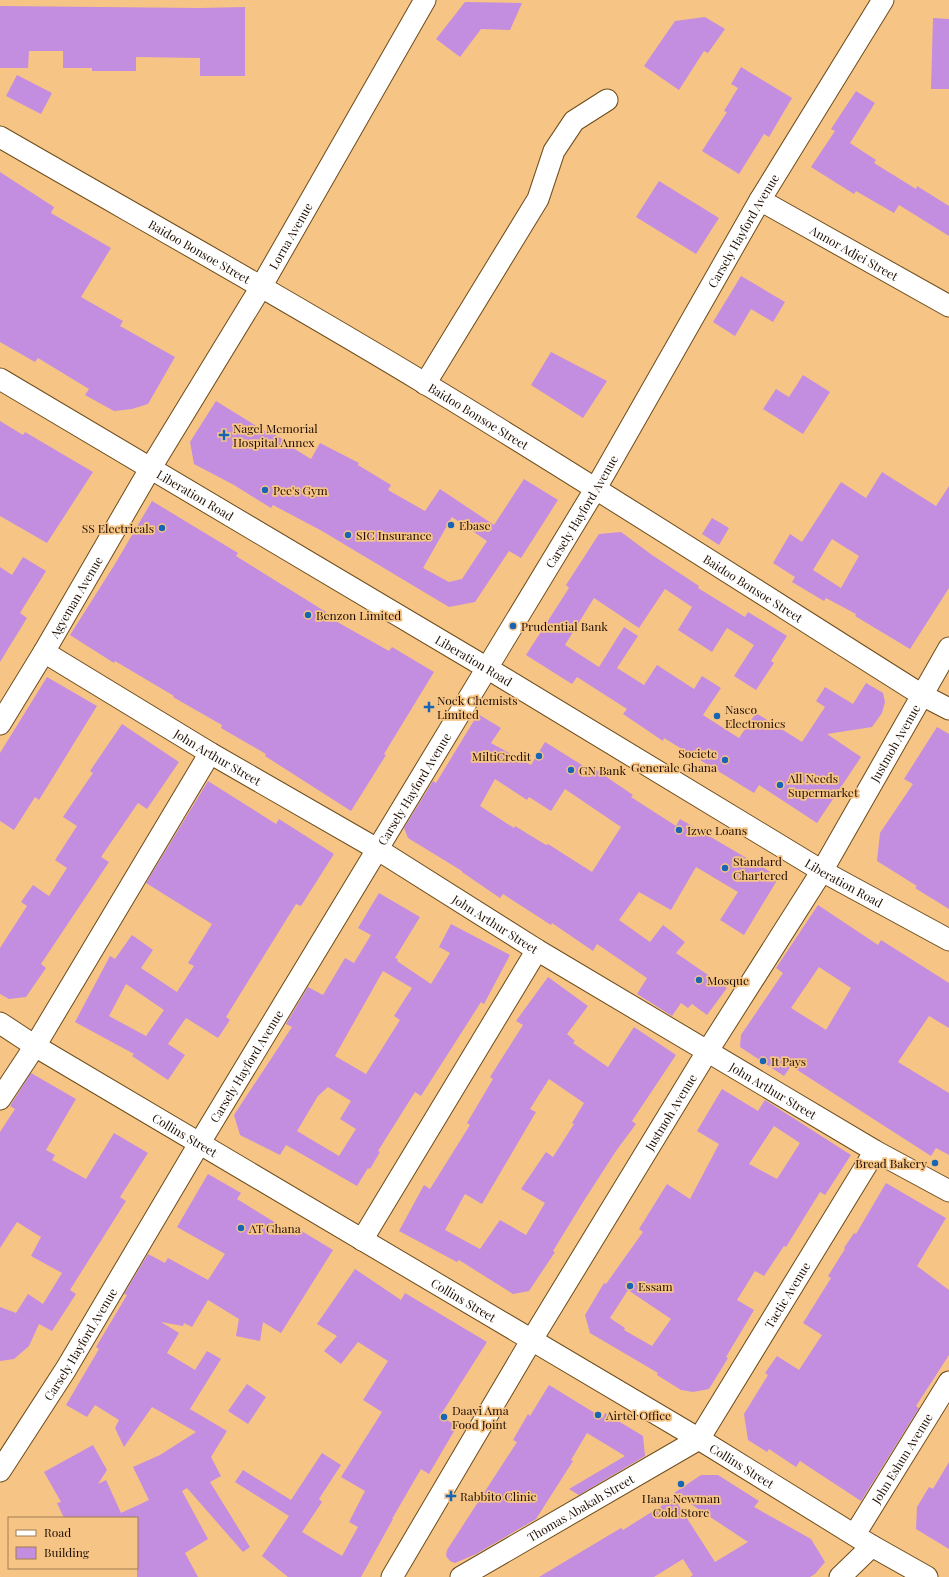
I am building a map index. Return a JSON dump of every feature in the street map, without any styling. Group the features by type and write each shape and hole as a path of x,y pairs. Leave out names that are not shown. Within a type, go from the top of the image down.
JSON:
{"street":[{"name":"Lorna Avenue","path":"150,469 261,287 425,0"},
{"name":"Carsely Hayford Avenue","path":"0,1471 66,1369 199,1144 596,488 760,200 883,0"},
{"path":"425,384 538,199 554,151 574,121 607,100"},
{"name":"Baidoo Bonsoe Street","path":"0,137 261,287 425,384 596,488 922,695 949,709"},
{"name":"Annor Adjei Street","path":"760,200 949,306"},
{"name":"Liberation Road","path":"0,380 487,668 822,871 949,940"},
{"name":"Agyeman Avenue","path":"0,724 44,652 150,469"},
{"name":"Justmoh Avenue","path":"392,1577 531,1341 707,1052 822,871 949,648"},
{"name":"John Arthur Street","path":"44,652 210,753 377,849 537,950 707,1052 875,1151 949,1191"},
{"path":"0,1099 35,1046 210,753"},
{"path":"362,1240 537,950"},
{"name":"Collins Street","path":"0,1023 35,1046 531,1341 699,1439 855,1534 872,1546 927,1577"},
{"name":"Tactic Avenue","path":"699,1439 875,1151"},
{"name":"John Eshun Avenue","path":"855,1534 949,1382"},
{"name":"Thomas Abakah Street","path":"461,1577 699,1439"},
{"path":"840,1577 872,1546"}],"building":[{"path":"465,2 522,3 510,30 481,29 460,57 436,39"},
{"path":"0,6 245,7 245,76 200,76 200,58 136,57 136,71 92,71 92,68 63,68 63,51 29,51 28,68 0,68"},
{"path":"705,17 725,29 708,53 704,51 679,90 644,66 675,21"},
{"path":"933,18 949,19 949,89 931,89"},
{"path":"741,67 792,98 769,137 764,134 739,174 702,151 727,112 724,111 738,88 731,84"},
{"path":"17,75 52,93 41,114 6,96"},
{"path":"856,91 875,103 850,143 876,160 874,163 916,189 917,186 949,206 949,236 899,205 894,213 856,191 854,194 811,167 835,131 831,129"},
{"path":"0,172 54,207 51,213 111,248 81,297 123,321 120,326 175,357 148,404 132,409 114,411 85,395 89,389 38,358 35,362 0,342"},
{"path":"659,181 719,218 696,254 636,217"},
{"path":"741,276 785,302 773,322 751,309 735,336 713,322"},
{"path":"551,352 607,381 583,418 531,385"},
{"path":"803,375 830,392 803,434 763,409 776,389 789,397"},
{"path":"216,401 266,432 267,430 284,440 283,442 311,459 320,443 359,463 358,465 391,485 388,490 425,511 440,489 494,525 524,479 558,500 521,558 509,551 475,602 449,607 322,531 273,505 271,508 234,485 194,464 190,442","holes":["452,517 487,541 462,579 449,582 423,568"]},
{"path":"0,421 23,435 25,432 93,472 47,543 0,516"},
{"path":"882,472 936,506 949,486 949,588 910,649 855,616 856,614 826,598 824,601 792,582 795,577 773,563 790,534 802,542 841,482 866,498","holes":["832,539 859,556 841,588 813,570"]},
{"path":"152,501 238,553 236,556 334,617 332,619 389,651 392,647 434,672 384,754 386,755 351,811 265,756 266,754 221,728 222,725 115,661 114,663 70,635 115,564"},
{"path":"712,518 729,528 719,545 702,534"},
{"path":"621,532 652,555 699,586 698,588 745,617 748,612 787,636 771,661 774,663 756,690 734,676 754,645 727,628 712,652 678,630 692,607 665,589 639,628 594,598 565,645 599,667 624,627 638,636 617,668 644,685 657,665 694,689 702,676 721,688 703,715 739,738 756,713 802,742 825,707 816,701 825,687 853,704 866,683 883,693 885,702 882,713 872,727 827,734 861,757 817,823 759,785 754,793 664,738 663,741 623,714 627,709 577,677 572,684 526,655 569,588 566,585 599,534"},
{"path":"23,557 46,571 20,613 27,618 0,662 0,567 12,575"},
{"path":"47,677 97,706 39,800 35,797 14,830 0,821 0,753"},
{"path":"478,714 501,728 491,743 531,765 545,742 590,770 592,767 633,795 631,797 676,826 680,819 779,877 744,935 720,920 738,892 696,867 671,910 639,892 619,920 650,942 663,925 685,942 676,953 727,988 707,1015 692,1004 688,1008 681,1003 672,1016 637,994 647,978 597,944 593,951 552,923 551,925 503,894 500,898 462,871 408,838 404,828 433,781 436,783","holes":["495,779 527,800 529,797 551,811 565,789 621,827 592,872 548,844 546,845 515,826 514,828 480,806"]},
{"path":"122,724 179,762 147,809 138,803 101,857 109,862 41,964 46,968 26,997 9,999 0,994 0,948 27,906 21,902 33,885 49,896 67,868 55,860 77,826 63,817 93,773 90,771"},
{"path":"937,727 949,734 949,909 915,888 917,886 877,861 880,833 913,784 904,779"},
{"path":"208,781 276,824 279,819 334,854 301,906 296,904 226,1017 230,1020 218,1038 186,1018 168,1044 185,1055 168,1080 132,1056 134,1054 75,1022 110,956 115,959 132,935 153,950 141,968 177,992 194,966 188,963 212,924 146,883","holes":["126,984 164,1010 146,1036 109,1016"]},
{"path":"379,893 420,917 395,958 398,959 397,961 431,984 450,953 439,947 451,924 510,955 484,1004 481,1002 421,1096 415,1092 378,1151 380,1152 370,1169 368,1168 357,1186 286,1145 280,1155 240,1135 234,1115 292,1027 286,1024 308,987 323,995 345,958 354,963 371,935 358,928","holes":["383,971 412,988 394,1016 400,1020 366,1074 335,1056","328,1087 351,1101 340,1119 356,1129 339,1156 297,1131 318,1096"]},
{"path":"818,905 878,945 881,940 949,983 949,1028 929,1016 898,1062 949,1093 949,1155 936,1148 931,1156 791,1066 784,1076 740,1047 741,1035 783,973 776,968","holes":["819,967 851,988 826,1030 791,1008"]},
{"path":"548,977 588,1006 567,1034 575,1041 573,1043 608,1067 634,1027 676,1055 632,1121 636,1124 616,1151 585,1199 553,1251 555,1252 529,1291 513,1294 459,1260 457,1262 399,1231 424,1185 430,1189 470,1125 467,1123 493,1079 490,1077 523,1025 516,1021","holes":["549,1079 584,1103 572,1123 574,1124 553,1157 546,1152 521,1189 545,1203 526,1235 500,1220 480,1249 445,1230 465,1194 482,1204 536,1112 530,1109"]},
{"path":"31,1073 76,1099 46,1150 55,1155 52,1160 86,1179 114,1133 148,1153 120,1197 126,1201 70,1290 76,1294 52,1331 39,1324 29,1346 14,1359 0,1361 0,1307 16,1313 28,1294 43,1304 62,1273 31,1256 41,1237 17,1222 0,1248 0,1132 15,1109 10,1106"},
{"path":"722,1089 758,1111 765,1100 851,1155 825,1195 820,1192 786,1247 784,1246 764,1276 755,1271 737,1300 754,1310 709,1389 693,1392 681,1390 657,1375 658,1373 590,1333 585,1315 604,1283 606,1284 643,1232 639,1229 667,1184 690,1199 719,1144 697,1131","holes":["774,1126 800,1143 777,1179 749,1164","628,1290 671,1319 652,1346 624,1330 625,1328 610,1318"]},
{"path":"208,1174 241,1193 237,1199 297,1236 300,1230 333,1250 281,1333 263,1322 260,1341 236,1336 239,1319 208,1300 192,1327 184,1323 183,1326 161,1322 179,1333 167,1353 195,1370 207,1351 221,1359 190,1409 227,1431 211,1457 221,1476 210,1482 250,1547 243,1552 187,1488 182,1491 208,1539 185,1553 198,1577 137,1577 138,1517 64,1517 57,1503 61,1502 44,1472 93,1445 107,1470 98,1484 106,1480 121,1513 149,1500 133,1467 160,1455 196,1432 152,1407 124,1447 115,1428 119,1420 95,1405 87,1417 66,1405 99,1349 96,1347 127,1295 124,1294 148,1254 165,1263 168,1258 208,1280 225,1254 177,1227"},
{"path":"886,1183 946,1218 917,1266 949,1290 949,1355 916,1406 919,1408 861,1501 800,1461 796,1467 769,1449 767,1452 748,1440 744,1414 768,1375 765,1373 777,1356 799,1370 822,1335 803,1323 831,1278 828,1276 845,1249 844,1248 854,1233 856,1234"},
{"path":"355,1269 401,1300 405,1293 487,1342 440,1416 457,1426 429,1474 421,1469 361,1577 288,1577 262,1556 289,1516 235,1482 243,1470 291,1500 322,1453 341,1465 319,1499 322,1502 302,1532 342,1556 358,1527 349,1522 365,1491 341,1477 382,1412 363,1400 388,1361 358,1342 341,1364 324,1351 337,1336 317,1324"},
{"path":"247,1384 266,1397 248,1424 228,1411"},
{"path":"549,1385 603,1418 605,1413 643,1436 645,1456 579,1495 569,1489 625,1456 587,1433 571,1460 573,1461 536,1519 476,1554 455,1563 450,1561 446,1556 447,1550 517,1442 513,1440 528,1414 530,1416"},
{"path":"949,1462 949,1549 916,1529 917,1507 929,1487 933,1489"},
{"path":"701,1475 718,1475 759,1501 754,1507 811,1539 825,1562 815,1574 810,1577 690,1577 693,1575 683,1559 654,1577 539,1577 621,1528 623,1530 674,1498 715,1562 748,1542 674,1493"}],"place":[{"name":"Nagel Memorial Hospital Annex","path":"224,435"},
{"name":"Pee's Gym","path":"265,490"},
{"name":"Ebase","path":"451,525"},
{"name":"SS Electricals","path":"162,528"},
{"name":"SIC Insurance","path":"348,535"},
{"name":"Benzon Limited","path":"308,615"},
{"name":"Prudential Bank","path":"513,626"},
{"name":"Nock Chemists Limited","path":"429,707"},
{"name":"Nasco Electronics","path":"717,716"},
{"name":"MiltiCredit","path":"539,756"},
{"name":"Societe Generale Ghana","path":"725,760"},
{"name":"GN Bank","path":"571,770"},
{"name":"All Needs Supermarket","path":"780,785"},
{"name":"Izwe Loans","path":"679,830"},
{"name":"Standard Chartered","path":"725,868"},
{"name":"Mosque","path":"699,980"},
{"name":"It Pays","path":"763,1061"},
{"name":"Bread Bakery","path":"935,1163"},
{"name":"AT Ghana","path":"241,1228"},
{"name":"Essam","path":"630,1286"},
{"name":"Airtel Office","path":"598,1415"},
{"name":"Daavi Ama Food Joint","path":"444,1417"},
{"name":"Hana Newman Cold Store","path":"681,1484"},
{"name":"Rabbito Clinic","path":"451,1496"}]}
